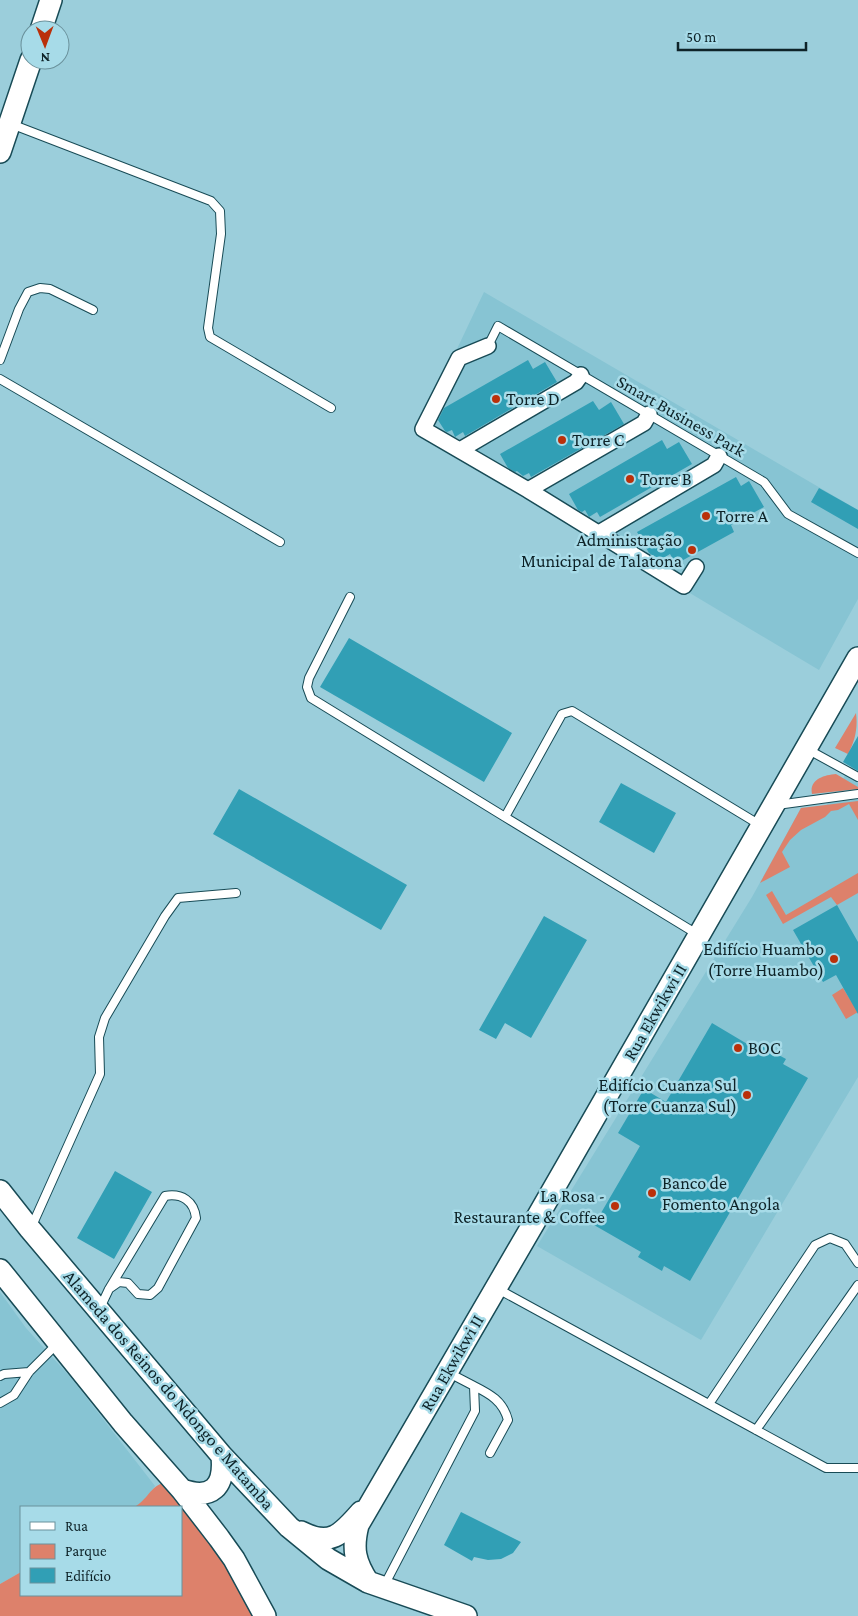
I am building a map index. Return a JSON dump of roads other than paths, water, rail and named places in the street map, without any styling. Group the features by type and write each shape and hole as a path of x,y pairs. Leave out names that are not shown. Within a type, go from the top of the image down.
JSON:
{"street":[{"path":"44,20 51,0"},
{"path":"0,152 28,70"},
{"path":"488,346 459,358 423,429 528,490 684,586 696,567"},
{"path":"460,450 576,382 581,375"},
{"path":"528,490 644,423 649,414"},
{"path":"599,533 714,465 719,456"},
{"name":"Rua Ekwikwi II","path":"376,1585 359,1569 354,1552 358,1525 858,658"},
{"name":"Alameda dos Reinos do Ndongo e Matamba","path":"0,1191 222,1456 290,1527 328,1559 376,1585 466,1616"},
{"path":"0,1270 123,1423 182,1490 234,1559 264,1616"},
{"path":"182,1490 196,1495 214,1489 221,1479 223,1469 222,1456"},
{"name":"Rua Ekwikwi II","path":"290,1527 312,1538 323,1540 334,1536 348,1527 376,1495"}],"lane":[{"path":"10,123 211,201 220,211 221,234 208,328 210,337 331,408"},
{"path":"0,360 18,309 28,292 40,288 50,289 94,310"},
{"name":"Smart Business Park","path":"488,346 498,326 764,482 788,514 858,553"},
{"path":"0,378 280,542"},
{"path":"350,597 309,678 306,687 311,698 698,935"},
{"path":"506,817 562,714 572,711 761,826"},
{"path":"805,748 858,777"},
{"path":"772,806 858,794"},
{"path":"30,1229 100,1074 99,1037 105,1018 165,916 178,898 236,892"},
{"path":"99,1310 109,1290 165,1196 176,1194 185,1198 195,1210 196,1218 158,1288 150,1295 138,1294 128,1283 119,1282 109,1290"},
{"path":"709,1404 815,1245 830,1238 845,1244 858,1263"},
{"path":"756,1430 858,1285"},
{"path":"496,1288 826,1468 858,1468"},
{"path":"0,1403 14,1395 29,1372 59,1342"},
{"path":"0,1376 29,1372"},
{"path":"447,1372 495,1398 504,1407 508,1420 490,1453"},
{"path":"376,1585 475,1411 474,1386"}],"place":[{"name":"Torre D","path":"496,399"},
{"name":"Torre C","path":"562,440"},
{"name":"Torre B","path":"630,479"},
{"name":"Torre A","path":"706,516"},
{"name":"Administração Municipal de Talatona","path":"692,550"},
{"name":"Edifício Huambo (Torre Huambo)","path":"834,959"},
{"name":"BOC","path":"738,1048"},
{"name":"Edifício Cuanza Sul (Torre Cuanza Sul)","path":"747,1095"},
{"name":"Banco de Fomento Angola","path":"652,1193"},
{"name":"La Rosa - Restaurante & Coffee","path":"615,1206"}]}
